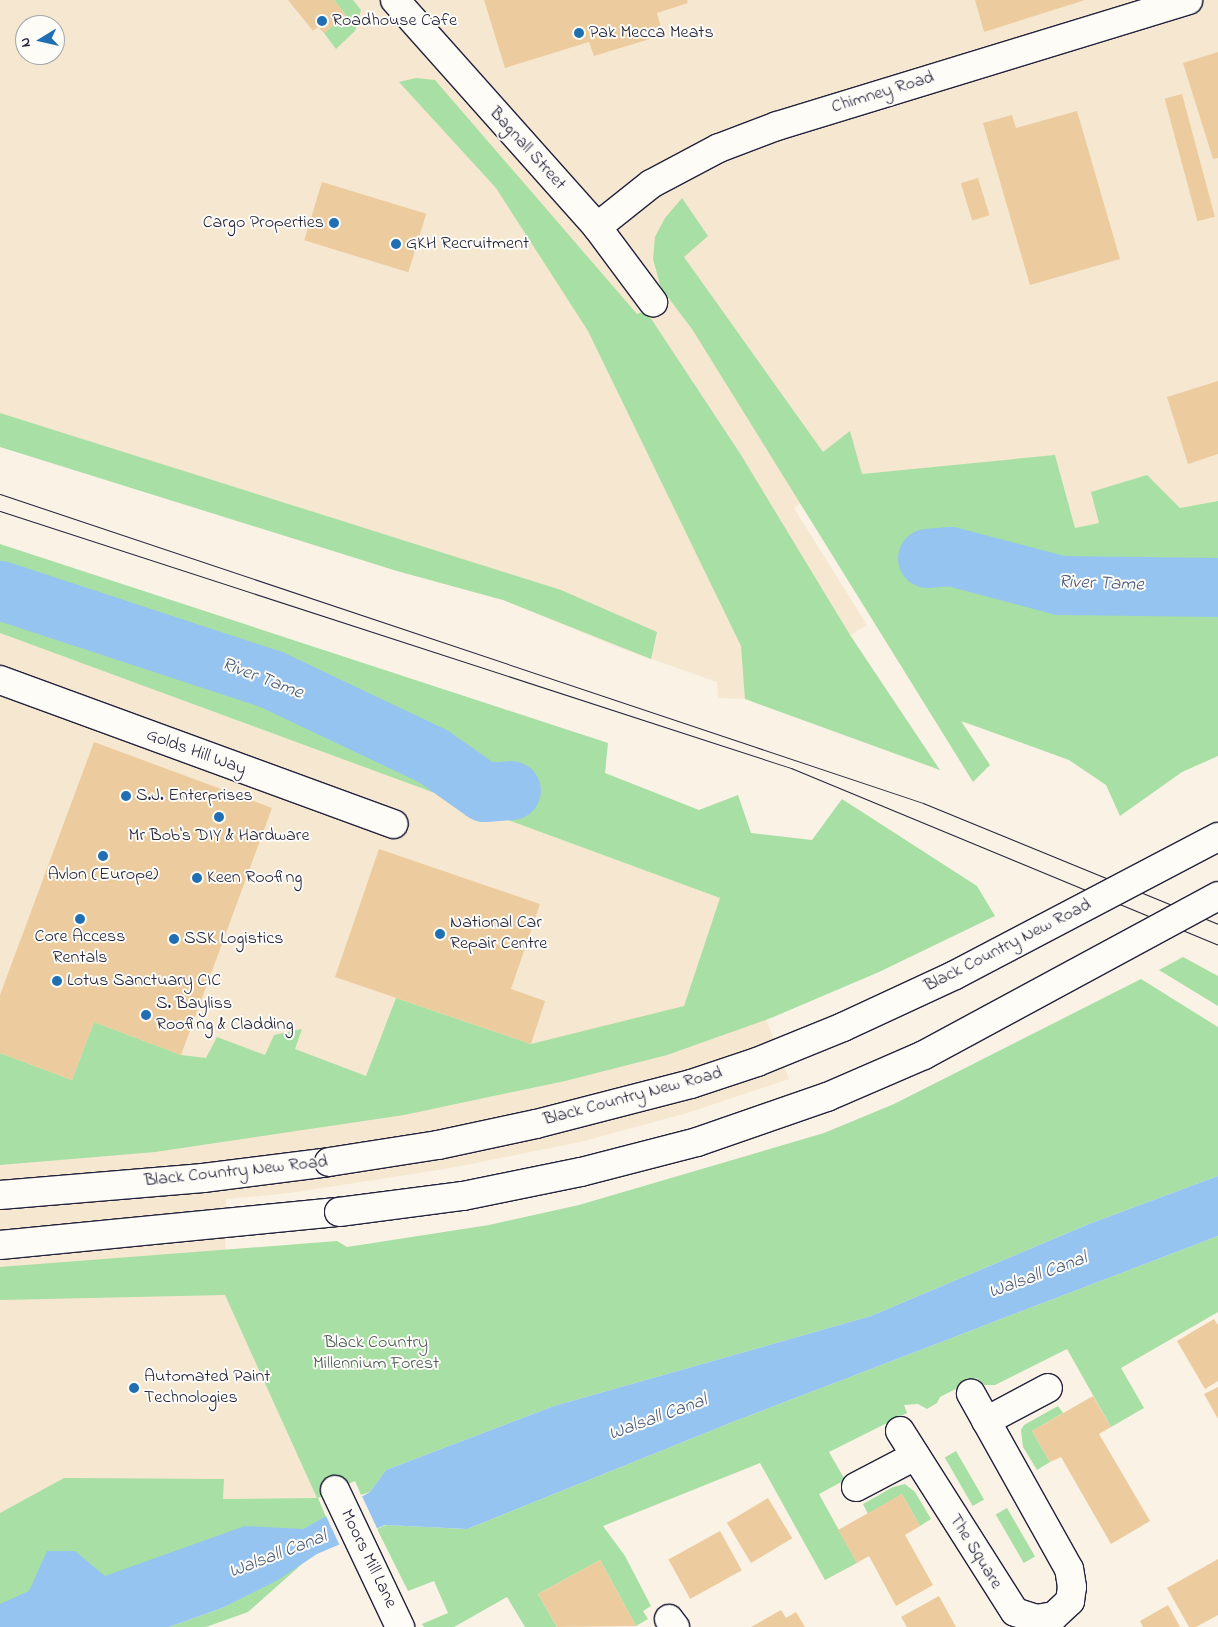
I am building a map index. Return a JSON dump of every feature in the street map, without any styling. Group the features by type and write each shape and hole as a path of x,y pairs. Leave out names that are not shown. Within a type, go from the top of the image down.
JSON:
{"main road":[{"name":"Bagnall Street","path":"395,0 597,227 653,302"},
{"name":"Chimney Road","path":"597,227 651,184 727,145 777,126 1188,0"},
{"name":"Golds Hill Way","path":"0,680 393,824"},
{"name":"Black Country New Road","path":"0,1194 203,1178 329,1162 438,1145 536,1124 691,1084 757,1062 843,1027 955,975 1218,837"},
{"path":"0,1245 339,1212 463,1196 581,1172 698,1142 827,1097 924,1055 1218,896"},
{"path":"986,1421 1048,1388"},
{"name":"The Square","path":"900,1431 1015,1612 1036,1619 1058,1621 1070,1601 1072,1587 1069,1569 971,1394"},
{"path":"856,1487 915,1456"},
{"name":"Moors Mill Lane","path":"335,1490 400,1627"}],"shaded area":[{"path":"0,0 1218,0 1218,501 1075,528 1055,456 841,476 794,508 867,625 745,699 718,698 717,682 620,648 503,600 397,571 0,445"},
{"path":"0,633 720,898 789,1079 687,1113 580,1142 451,1168 290,1193 226,1199 225,1294 318,1498 0,1627"}],"green space":[{"path":"334,0 353,0 361,10 355,31 336,49 324,33 346,15"},
{"path":"416,78 435,80 637,314 646,311 741,455 850,635 940,770 745,699 741,646 588,331 496,188 399,82"},
{"path":"682,198 708,236 684,257 823,452 850,431 862,474 1055,455 1075,528 1099,523 1091,492 1147,475 1180,508 1218,501 1218,756 1182,772 1120,816 1106,785 1069,760 961,721 990,765 973,782 692,329 661,288 653,259 655,237 665,218"},
{"path":"0,413 561,590 657,632 651,659 503,600 397,571 0,447"},
{"path":"0,544 608,743 605,773 699,810 738,795 751,833 812,840 842,799 977,886 995,916 879,972 771,1018 667,1055 565,1081 404,1115 155,1152 0,1165 0,1053 72,1080 94,1022 181,1055 206,1058 217,1037 265,1055 274,1035 302,1029 295,1049 366,1076 396,998 531,1044 684,1006 720,898 0,633"},
{"path":"1183,957 1218,976 1218,1006 1159,970"},
{"name":"Black Country Millennium Forest","path":"1141,979 1218,1027 1218,1176 1089,1224 871,1316 554,1406 386,1470 370,1492 361,1495 355,1481 318,1498 326,1517 303,1529 0,1627 0,1513 64,1478 224,1479 223,1499 317,1498 225,1295 0,1300 0,1267 337,1241 347,1247 489,1225 579,1205 824,1133 894,1104"},
{"path":"1218,1236 1218,1312 1121,1368 1144,1408 1111,1427 1067,1349 995,1385 984,1385 977,1378 940,1397 937,1403 927,1409 918,1404 904,1405 907,1413 829,1452 845,1480 819,1494 857,1563 825,1580 760,1463 603,1526 625,1556 651,1606 643,1611 648,1619 636,1626 600,1560 538,1594 557,1627 525,1627 507,1597 454,1627 424,1627 422,1624 448,1613 434,1581 408,1591 377,1529 386,1525 467,1529 735,1421"},
{"path":"1058,1406 1063,1413 1032,1431 1050,1462 1037,1470 1023,1447 1021,1430 1024,1425"},
{"path":"956,1451 984,1499 973,1506 945,1458"},
{"path":"905,1484 915,1492 931,1519 920,1526 902,1494 868,1514 863,1504 893,1487"},
{"path":"1007,1508 1035,1556 1024,1563 996,1514"},
{"path":"302,1564 248,1612 206,1627 169,1627 222,1608"}],"water":[{"name":"Walsall Canal","path":"1218,1176 1218,1236 735,1421 467,1529 385,1525 317,1554 278,1580 222,1608 169,1627 0,1627 0,1604 29,1591 47,1551 75,1551 105,1576 245,1526 303,1529 370,1492 386,1470 554,1406 871,1316 1089,1224"}],"pier":[{"path":"361,1494 378,1531 341,1548 324,1511"}],"building":[{"name":"Roadhouse Cafe","path":"288,0 334,0 346,15 324,33 318,27 313,31"},
{"name":"Pak Mecca Meats","path":"484,0 687,0 688,3 657,13 663,35 594,56 589,42 505,68"},
{"path":"975,0 1085,0 984,32"},
{"path":"1218,52 1218,158 1213,159 1183,63"},
{"path":"1182,94 1215,217 1197,221 1165,99"},
{"path":"1077,111 1120,259 1030,285 983,123 1012,115 1016,128"},
{"path":"978,178 989,215 972,221 961,183"},
{"path":"322,182 426,214 408,272 304,240"},
{"path":"1218,381 1218,454 1188,464 1167,397"},
{"path":"94,742 272,808 181,1055 94,1022 72,1080 0,1053 0,995"},
{"name":"National Car Repair Centre","path":"379,849 540,904 511,989 545,1001 531,1044 335,977"},
{"path":"1214,1319 1218,1325 1218,1381 1205,1389 1177,1341"},
{"path":"1218,1387 1218,1419 1204,1394"},
{"path":"1093,1396 1111,1427 1099,1434 1150,1521 1111,1544 1061,1457 1050,1462 1032,1431"},
{"path":"902,1494 920,1526 905,1535 933,1585 896,1606 869,1556 857,1563 838,1530"},
{"path":"768,1498 792,1538 751,1563 727,1523"},
{"path":"720,1531 742,1570 690,1599 668,1560"},
{"path":"1218,1559 1218,1615 1196,1627 1189,1627 1167,1588"},
{"path":"600,1560 636,1626 557,1627 538,1594"},
{"path":"939,1596 956,1627 907,1627 901,1617"},
{"path":"1168,1605 1180,1627 1143,1627 1140,1621"},
{"path":"781,1610 786,1618 796,1612 805,1627 751,1627"}],"waterway":[{"name":"River Tame","path":"927,558 950,556 1060,585 1218,587"},
{"name":"River Tame","path":"0,590 273,680 433,756 484,792 511,790"}],"tram line":[{"path":"0,494 923,803 1218,924"},
{"path":"0,511 791,768 1218,945"}],"place":[{"name":"Roadhouse Cafe","path":"322,21"},
{"name":"Pak Mecca Meats","path":"579,33"},
{"name":"Cargo Properties","path":"334,223"},
{"name":"GKH Recruitment","path":"396,244"},
{"name":"S.J. Enterprises","path":"126,796"},
{"name":"Mr Bob's DIY & Hardware","path":"219,817"},
{"name":"Avlon (Europe)","path":"103,856"},
{"name":"Keen Roofing","path":"197,878"},
{"name":"Core Access Rentals","path":"80,919"},
{"name":"National Car Repair Centre","path":"440,934"},
{"name":"SSK Logistics","path":"174,939"},
{"name":"Lotus Sanctuary CIC","path":"57,981"},
{"name":"S. Bayliss Roofing & Cladding","path":"146,1015"},
{"name":"Automated Paint Technologies","path":"134,1388"}]}
